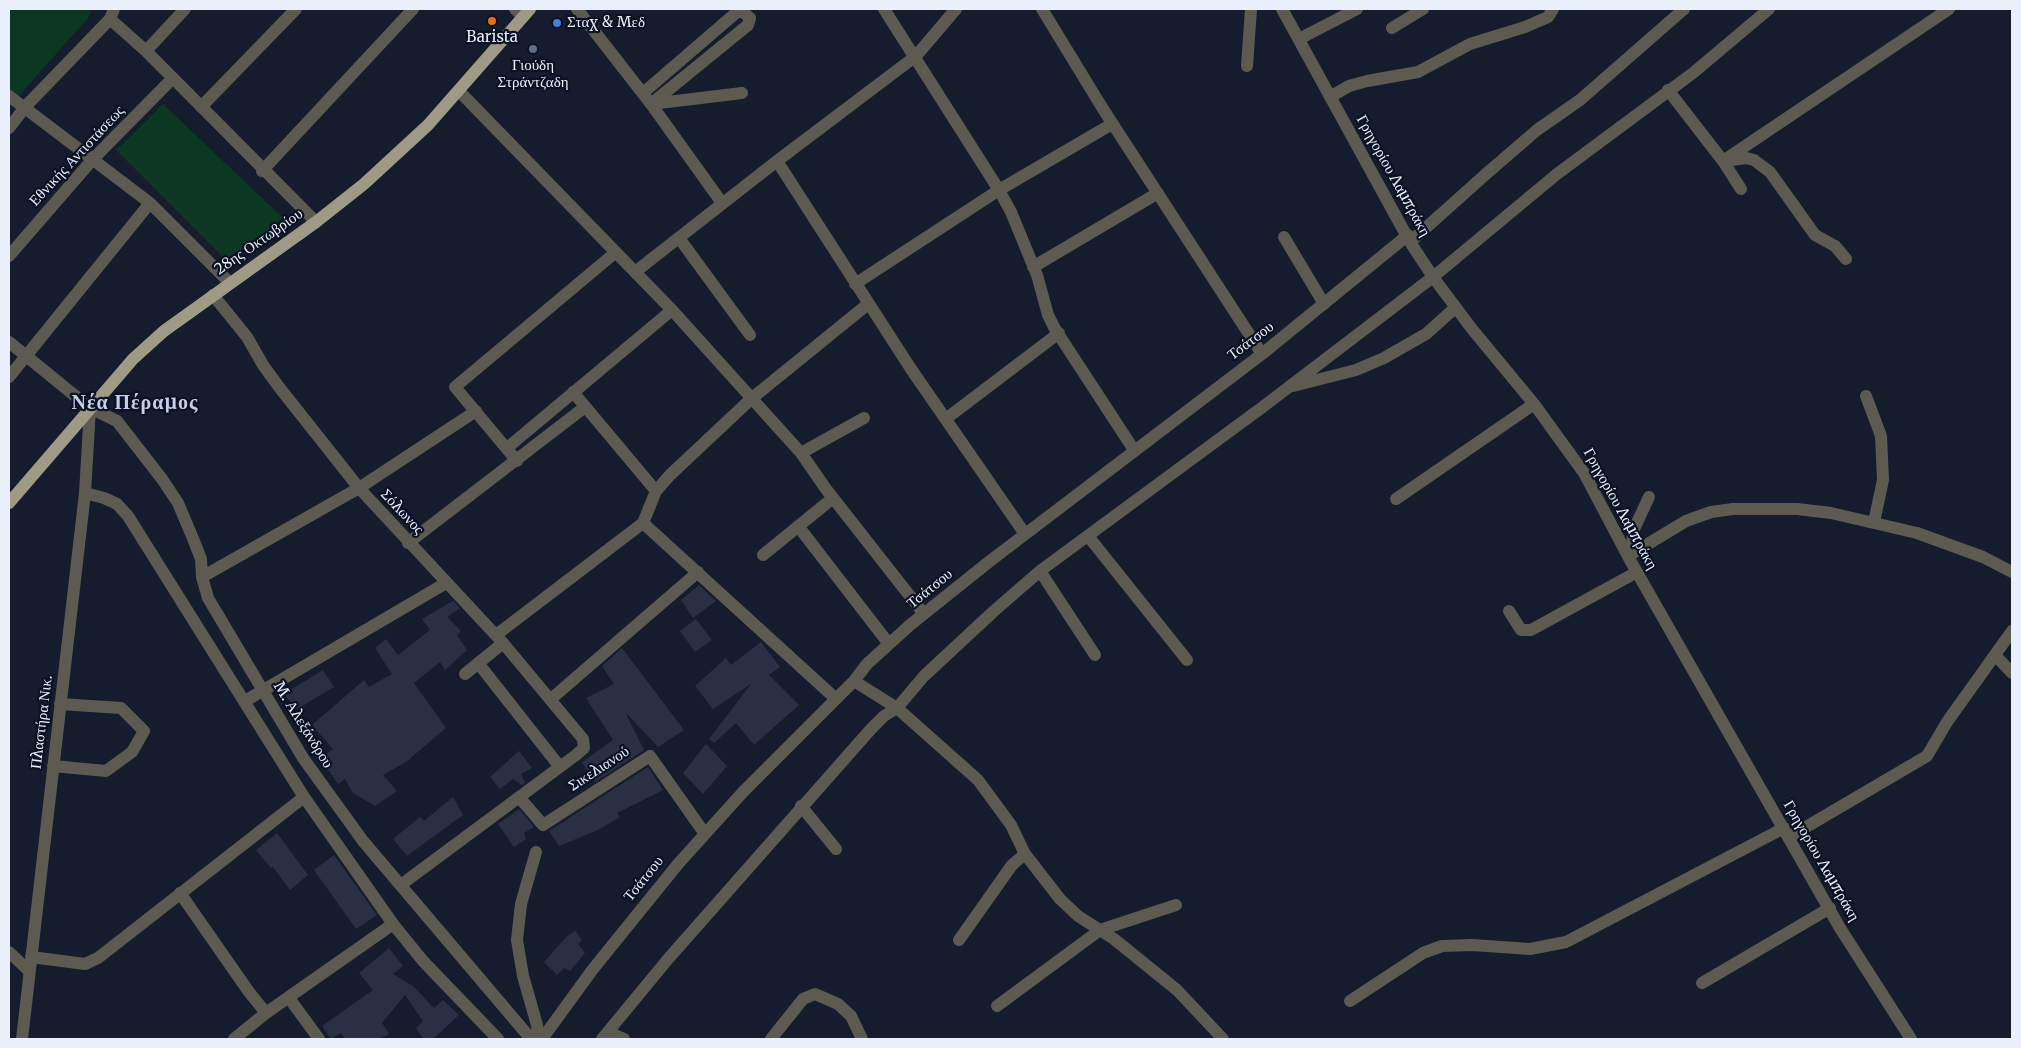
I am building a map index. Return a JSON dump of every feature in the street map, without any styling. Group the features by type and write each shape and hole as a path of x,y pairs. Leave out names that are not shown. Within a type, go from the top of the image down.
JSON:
{"main road":[{"name":"28ης Οκτωβρίου","path":"9,503 133,359 164,331 229,282 316,222 364,184 428,125 459,91 523,12"}],"street":[{"path":"146,51 185,9"},
{"path":"201,107 296,9"},
{"path":"262,171 413,9"},
{"path":"577,9 652,104 722,203"},
{"path":"884,9 916,56 999,190 1011,212 1033,267 1048,315 1134,450"},
{"path":"636,272 722,203 916,56 956,9"},
{"path":"1042,9 1112,124 1262,354"},
{"path":"1247,66 1251,9"},
{"name":"Γρηγορίου Λαμπράκη","path":"1282,9 1433,278 1455,308 1534,404 1584,473 1630,555 1636,572 1868,974 1911,1039"},
{"path":"1299,39 1357,9"},
{"path":"1392,28 1423,9"},
{"path":"1330,97 1349,86 1367,80 1418,72 1470,44 1526,28 1548,18 1553,9"},
{"name":"Τσάτσου","path":"542,1039 593,969 678,864 835,698 854,681 866,664 924,614 1134,450 1262,354 1409,238 1537,130 1580,100 1684,9"},
{"path":"605,1036 668,959 801,806 871,729 884,716 897,708 924,676 958,643 1040,571 1433,278 1557,174 1720,50 1770,9"},
{"path":"1723,161 1949,9"},
{"path":"642,92 737,12 743,12 750,18 748,25 652,104"},
{"path":"9,128 26,106 112,14 172,80 201,107 262,171 316,222"},
{"name":"Εθνικής Αντιστάσεως","path":"9,256 93,159 172,80"},
{"path":"1668,90 1723,161 1741,189"},
{"path":"459,91 672,310 801,453 833,498 924,614"},
{"path":"652,104 742,93"},
{"path":"9,96 26,106 150,203 229,282"},
{"path":"855,284 999,190 1112,124"},
{"path":"1723,161 1746,158 1754,160 1770,172 1815,235 1835,246 1846,259"},
{"path":"777,161 868,304 1026,534"},
{"path":"1033,267 1158,193"},
{"path":"9,377 150,203"},
{"path":"1284,237 1324,304"},
{"path":"679,238 750,335"},
{"path":"517,461 455,387 616,252"},
{"name":"Σόλωνος","path":"213,295 247,337 263,365 358,488 499,639 583,739 584,748 560,767"},
{"path":"465,674 478,663 499,639 643,523 656,491 751,399 868,304"},
{"path":"1287,388 1356,370 1384,358 1426,334 1455,308"},
{"path":"507,448 672,310"},
{"path":"947,418 1059,333"},
{"name":"Μ. Αλεξάνδρου","path":"9,342 90,408 117,421 162,479 178,503 201,559 202,577 208,598 303,758 363,840 531,1039"},
{"path":"573,392 656,491"},
{"path":"1866,396 1881,436 1883,480 1874,522"},
{"path":"1396,500 1534,404"},
{"path":"408,543 585,407"},
{"name":"Πλαστήρα Νικ.","path":"22,1039 85,494 90,408"},
{"path":"202,577 358,488 476,411"},
{"path":"801,453 864,418"},
{"path":"85,494 104,498 117,504 128,516 304,797 393,924 423,961 498,1039"},
{"path":"1630,555 1633,531 1649,497"},
{"path":"762,555 833,498"},
{"path":"1630,555 1686,522 1718,511 1797,509 1874,522 1917,533 1983,558 2012,572"},
{"path":"643,523 835,698"},
{"path":"798,526 889,644"},
{"path":"1088,536 1187,660"},
{"path":"1040,571 1095,655"},
{"path":"551,699 698,572"},
{"path":"1509,611 1521,630 1532,630 1636,572"},
{"path":"245,700 446,583"},
{"path":"1350,1001 1423,954 1442,946 1472,945 1530,948 1566,942 1787,832 1927,756 1946,722 2012,631"},
{"path":"1995,656 2012,673"},
{"path":"402,884 560,767 478,663"},
{"path":"854,681 897,708 978,780 1011,825 1026,854 1060,899 1078,916 1100,930 1177,990 1210,1033 1223,1039"},
{"path":"53,766 106,771 132,752 144,731 121,708 60,704"},
{"name":"Σικελιανού","path":"519,797 543,825 650,756 705,834"},
{"path":"31,956 85,964 98,958 180,892 304,797"},
{"path":"801,806 836,849"},
{"path":"536,852 521,904 518,940 523,976 537,1026 538,1039"},
{"path":"959,940 1012,865 1026,854"},
{"path":"180,892 266,1014"},
{"path":"997,1006 1100,930 1176,905"},
{"path":"1702,983 1830,908"},
{"path":"234,1039 266,1014 393,924"},
{"path":"9,952 29,971"},
{"path":"776,1037 803,999 815,994 838,1004 851,1016 862,1039"},
{"path":"289,998 319,1039"},
{"path":"605,1036 624,1039"}],"green space":[{"path":"9,9 92,9 88,18 9,107"},
{"path":"163,104 283,218 228,262 116,150"}],"building":[{"path":"699,585 716,601 693,618 681,600"},
{"path":"453,601 460,608 447,617 461,631 457,635 467,650 445,670 440,662 414,683 446,728 406,762 383,775 397,791 375,806 353,793 345,779 338,784 320,758 333,749 312,725 364,680 369,687 392,674 375,648 386,639 398,655 430,630 422,619"},
{"path":"696,619 712,640 695,652 680,631"},
{"path":"761,642 780,667 769,675 799,705 754,745 736,723 714,743 709,739 751,684 713,709 695,686 726,658 731,665"},
{"path":"622,648 684,730 658,747 625,712 644,750 595,782 582,762 613,740 586,698 614,684 602,666"},
{"path":"323,670 334,687 297,709 284,694"},
{"path":"706,744 727,766 703,794 683,773"},
{"path":"519,751 532,768 521,774 525,783 522,785 513,779 500,789 490,777"},
{"path":"648,767 663,790 617,813 620,817 598,830 559,846 549,831"},
{"path":"453,797 463,815 407,856 393,839 420,817 424,821"},
{"path":"519,809 534,827 524,833 526,839 514,847 498,824"},
{"path":"277,833 308,875 290,890 273,867 271,868 256,850"},
{"path":"334,855 377,915 356,929 314,870"},
{"path":"575,931 582,940 578,944 585,953 570,971 564,968 557,975 544,962 567,936"},
{"path":"389,948 403,966 393,974 414,987 434,1008 443,1000 459,1015 433,1039 423,1039 416,1028 423,1021 405,995 382,1023 389,1034 379,1039 345,1039 341,1033 331,1039 322,1026 373,990 359,973"}],"place":[{"name":"Barista","path":"492,21"},
{"name":"Σταχ & Μεδ","path":"557,23"},
{"name":"Γιούδη Στράντζαδη","path":"533,49"}],"district":[{"name":"Νέα Πέραμος","path":"135,403"}]}
